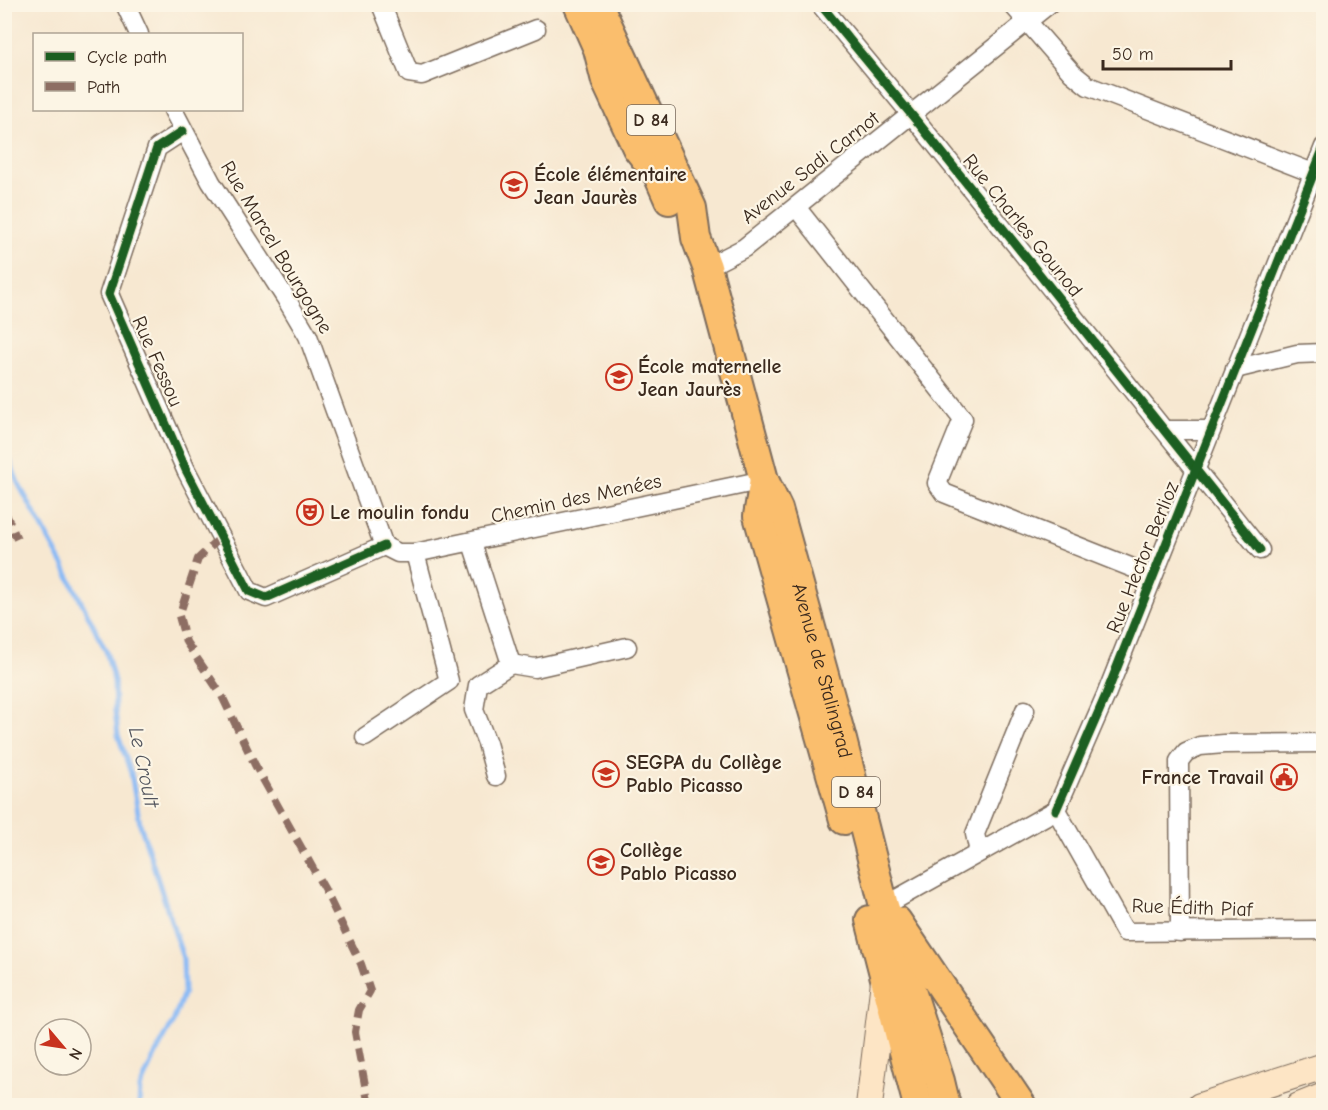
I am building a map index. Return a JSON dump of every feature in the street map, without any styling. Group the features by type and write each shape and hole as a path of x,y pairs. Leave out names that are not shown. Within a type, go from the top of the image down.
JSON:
{"main road":[{"name":"Avenue de Stalingrad","path":"578,4 598,49 606,81 637,148 658,176 679,220 696,238"},
{"name":"Avenue de Stalingrad","path":"598,4 692,208 696,238 764,480 778,509 841,736 884,906 946,1106"},
{"name":"Avenue de Stalingrad","path":"764,480 758,516 852,849 918,1106"},
{"path":"884,906 903,928 1022,1106"},
{"path":"869,1106 884,978"},
{"path":"1200,1106 1323,1066"},
{"path":"1299,1106 1323,1096"}],"street":[{"path":"125,4 139,33"},
{"path":"381,4 409,73 422,75 536,29"},
{"name":"Rue Charles Gounod","path":"820,4 1166,430 1195,471 1260,550"},
{"path":"1012,4 1072,73 1088,86 1313,173"},
{"name":"Avenue Sadi Carnot","path":"706,267 740,251 1049,4"},
{"name":"Rue Marcel Bourgogne","path":"173,111 211,182 308,336 384,546"},
{"name":"Rue Fessou","path":"183,131 157,148 109,294 186,470 249,591 266,598 384,546"},
{"name":"Rue Hector Berlioz","path":"1056,810 1106,695 1323,147"},
{"path":"795,207 963,419 937,483 944,493 1153,576"},
{"path":"1235,369 1297,354 1323,353"},
{"path":"1166,430 1211,430"},
{"name":"Chemin des Menées","path":"384,546 398,553 415,554 764,480"},
{"path":"472,543 511,664"},
{"path":"365,737 449,681 415,554"},
{"path":"496,776 487,743 474,710 478,685 511,664 535,668 627,647"},
{"path":"979,852 975,834 1025,710"},
{"path":"1180,932 1179,760 1186,752 1200,746 1323,743"},
{"path":"884,906 1056,810"},
{"name":"Rue Édith Piaf","path":"1056,810 1125,932 1323,930"}],"waterway":[{"name":"Le Croult","path":"4,444 18,483 106,651 114,681 118,735 131,773 140,824 183,958 184,992 173,1022 140,1088 139,1106"}],"marked path":[{"path":"4,510 17,539"},
{"path":"221,537 198,559 179,616 186,642 221,694 255,765 325,890 361,964 370,991 359,1010 355,1032 369,1106"}],"cycle path":[{"path":"820,4 920,125 1260,550"},
{"path":"183,131 157,148 109,294 186,470 249,591 266,598 384,546"},
{"path":"1056,810 1106,695 1324,147"}],"place":[{"name":"École élémentaire Jean Jaurès","path":"514,185"},
{"name":"École maternelle Jean Jaurès","path":"619,377"},
{"name":"Le moulin fondu","path":"310,512"},
{"name":"SEGPA du Collège Pablo Picasso","path":"606,774"},
{"name":"France Travail","path":"1284,777"},
{"name":"Collège Pablo Picasso","path":"601,862"}]}
